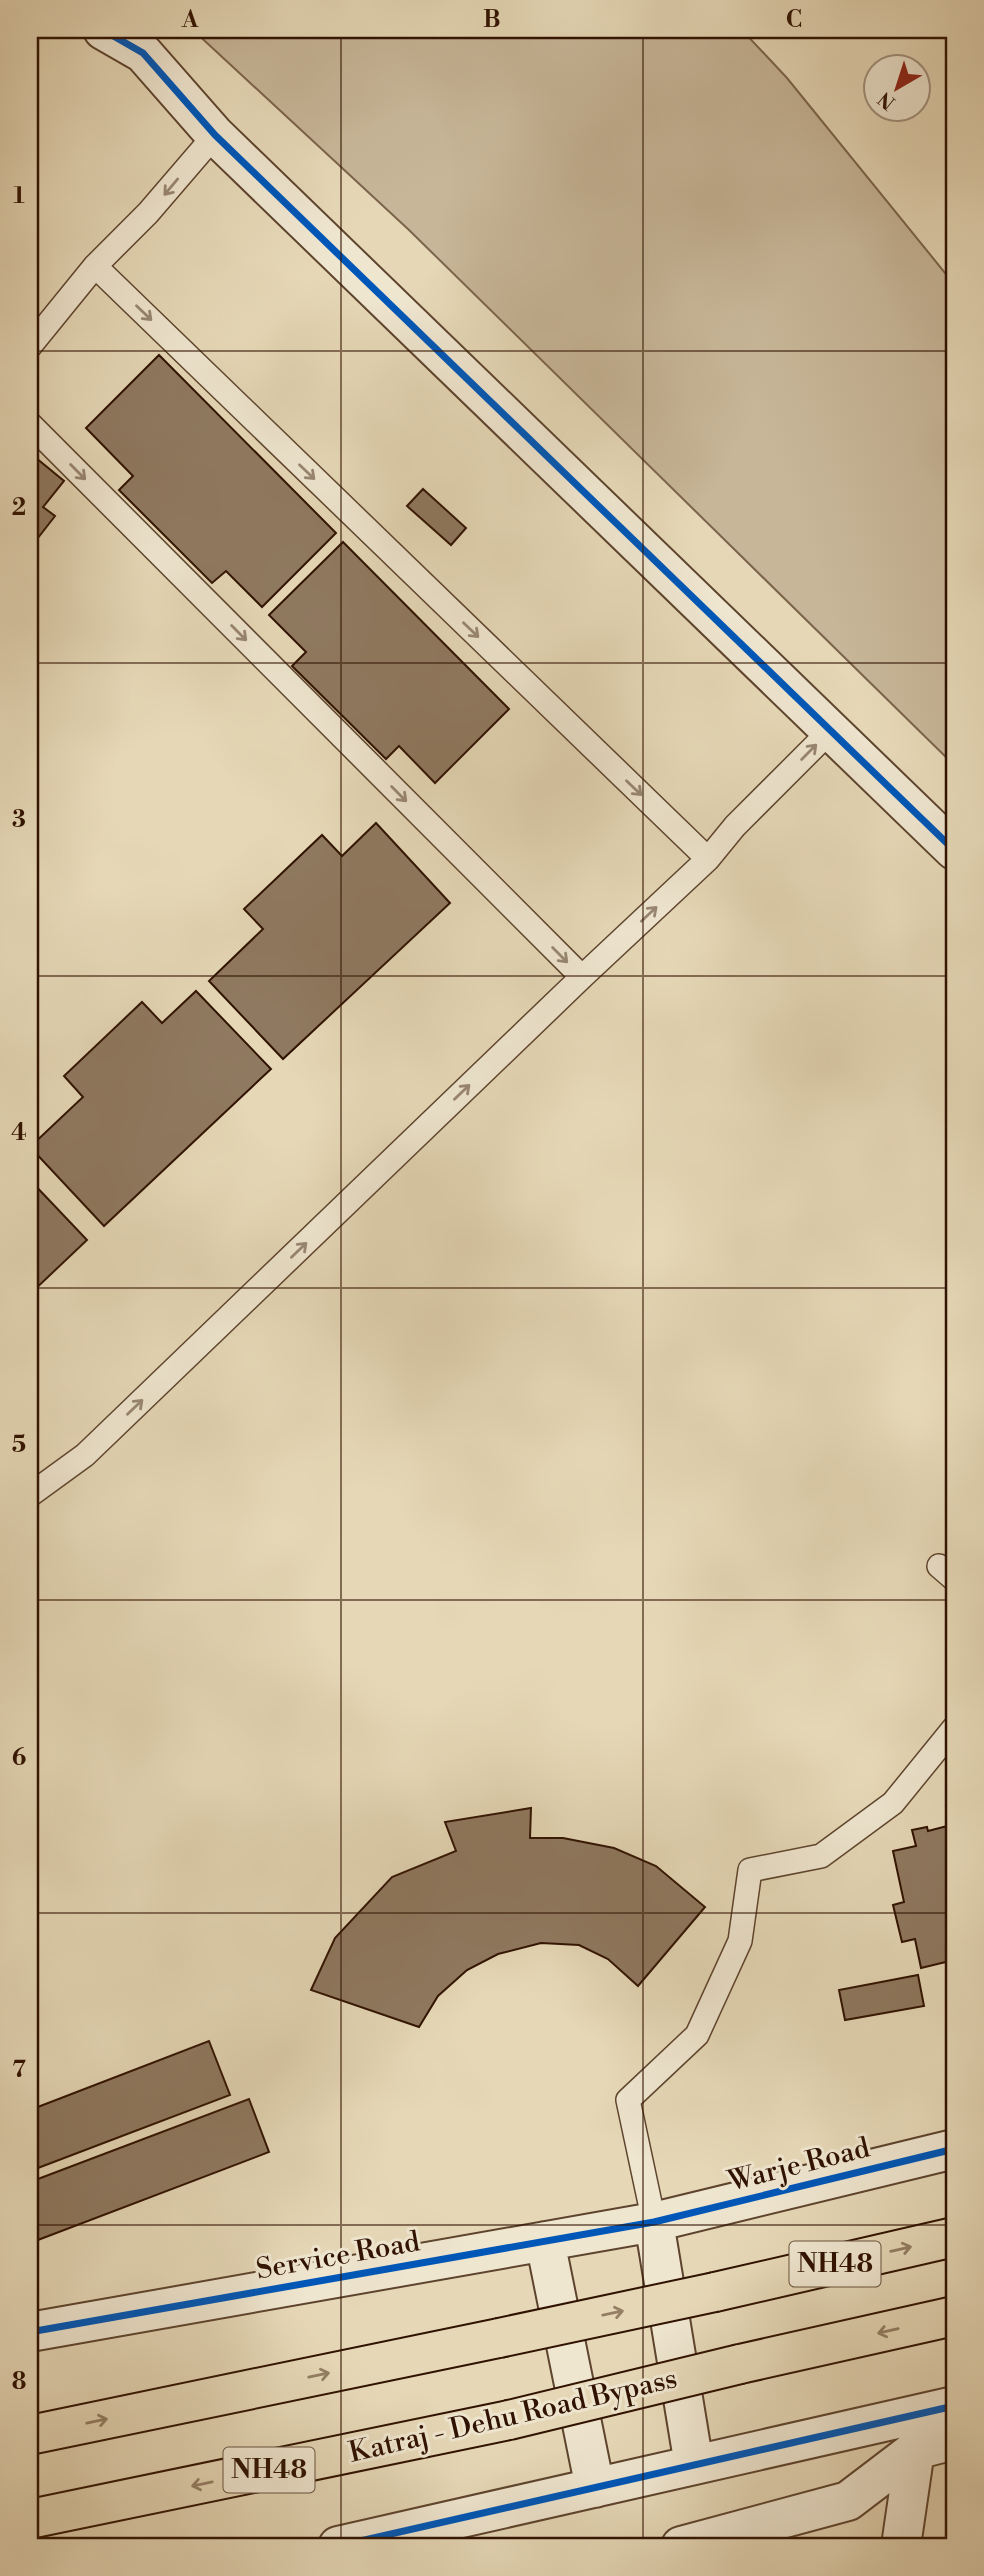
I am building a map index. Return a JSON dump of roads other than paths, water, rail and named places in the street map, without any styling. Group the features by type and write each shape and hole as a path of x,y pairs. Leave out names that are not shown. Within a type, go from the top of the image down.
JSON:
{"highway":[{"name":"NH48","path":"30,2435 715,2292 954,2237"},
{"name":"Katraj - Dehu Road Bypass","path":"30,2519 509,2420 954,2316"}],"street":[{"path":"103,30 143,53 215,135 954,850"},
{"name":"Warje Road","path":"654,2222 954,2149"},
{"path":"654,2222 694,2465"},
{"name":"Service Road","path":"30,2332 654,2222"},
{"path":"545,2241 595,2488"},
{"path":"338,2546 942,2409"},
{"path":"681,2546 848,2501 915,2450 942,2409"},
{"path":"915,2450 954,2441"},
{"path":"901,2546 915,2450"}],"lane":[{"path":"30,346 95,266 148,213 215,135"},
{"path":"95,266 708,859"},
{"path":"30,424 582,977"},
{"path":"30,1495 86,1455 708,859 735,826 830,732"},
{"path":"654,2222 628,2100 698,2035 740,1941 750,1870 821,1856 892,1803 954,1728"}]}
